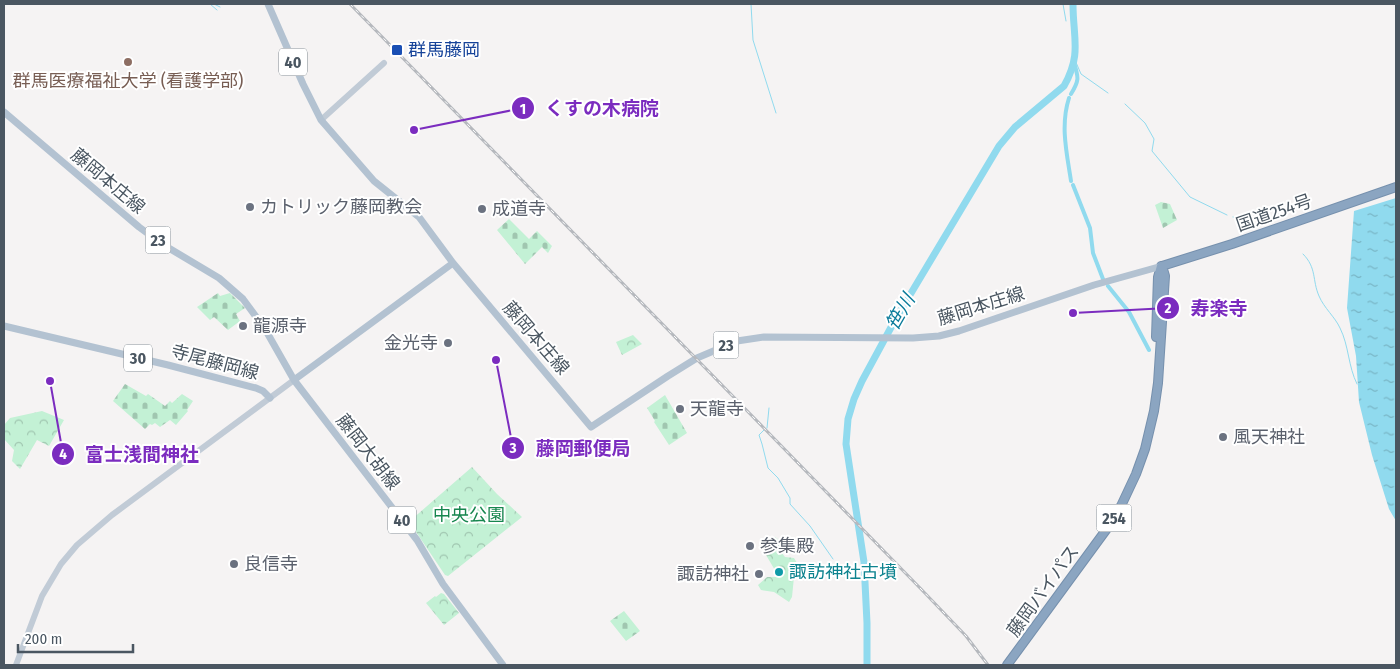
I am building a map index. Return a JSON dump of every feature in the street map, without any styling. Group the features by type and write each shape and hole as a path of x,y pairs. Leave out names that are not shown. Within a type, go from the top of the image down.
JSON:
{"highway":[{"name":"国道254号","path":"1162,266 1396,187"},
{"name":"藤岡バイパス","path":"1007,665 1092,551 1121,506 1146,449 1156,396 1164,298 1165,276 1162,266"}],"main road":[{"name":"40","path":"268,4 321,120 374,181 419,217 453,263"},
{"path":"321,120 384,64"},
{"name":"藤岡本庄線","path":"4,112 139,227 162,244 220,278 243,299 265,329 294,380"},
{"path":"16,665 42,596 61,564 78,545 106,520 453,263"},
{"name":"藤岡本庄線","path":"453,263 591,427 697,358 737,341 764,337 930,337 954,332 1094,285 1162,266"},
{"name":"寺尾藤岡線","path":"4,326 256,388 264,391 270,398"},
{"name":"藤岡大胡線","path":"294,380 417,540 443,584 503,665"}],"green space":[{"path":"1161,202 1170,204 1177,220 1163,228 1155,205"},
{"path":"509,219 529,239 537,231 552,246 548,253 542,247 525,264 497,230"},
{"path":"218,293 220,296 230,293 245,308 236,314 240,321 228,330 214,317 210,320 197,307"},
{"path":"633,335 642,344 622,355 616,342"},
{"path":"125,384 146,396 148,394 165,406 170,401 172,403 182,394 193,401 188,411 176,425 170,420 160,427 155,423 150,424 145,429 113,401"},
{"path":"665,395 687,433 669,445 647,408"},
{"path":"42,411 64,420 49,446 37,440 20,469 12,461 14,450 4,439 4,425 10,418"},
{"name":"中央公園","path":"472,467 522,517 448,576 445,575 410,523 411,520"},
{"path":"775,537 779,540 781,552 785,557 794,558 797,563 792,597 789,602 774,592 761,590 758,585 767,577 779,577 766,555 766,549 771,545 772,539"},
{"path":"441,593 444,594 459,613 444,625 426,603"},
{"path":"624,611 640,631 626,641 610,621"}],"water":[{"path":"1396,198 1396,521 1389,509 1372,455 1359,402 1356,356 1347,308 1354,211"}],"waterway":[{"path":"210,4 217,10"},
{"path":"214,4 220,7"},
{"path":"751,4 753,40 776,113"},
{"path":"1063,4 1066,21"},
{"name":"笹川","path":"867,665 864,562 846,444 848,419 854,399 895,320 999,146 1015,127 1064,86 1070,75 1075,55 1073,4"},
{"path":"1075,60 1081,74 1108,93"},
{"path":"1071,94 1076,86 1077,79 1074,63"},
{"path":"1069,98 1066,108 1065,129 1071,181"},
{"path":"1125,104 1145,123 1154,139 1152,151 1190,197 1227,215"},
{"path":"1073,185 1090,228 1093,253 1103,279"},
{"path":"1233,217 1250,220"},
{"path":"1303,254 1314,274 1321,300 1338,324 1343,335 1357,384"},
{"path":"1108,286 1129,312 1149,350"},
{"path":"767,428 769,408"},
{"path":"764,430 759,435 768,468 778,478 790,498 790,504 810,526 833,559"}],"railway":[{"path":"350,4 921,589 966,636 988,665"}],"place":[{"name":"群馬藤岡","path":"397,50"},
{"name":"群馬医療福祉大学 (看護学部)","path":"128,62"},
{"name":"くすの木病院","path":"414,130"},
{"name":"カトリック藤岡教会","path":"250,207"},
{"name":"成道寺","path":"482,209"},
{"name":"寿楽寺","path":"1073,313"},
{"name":"龍源寺","path":"243,326"},
{"name":"金光寺","path":"448,343"},
{"name":"藤岡郵便局","path":"496,360"},
{"name":"富士浅間神社","path":"50,381"},
{"name":"天龍寺","path":"680,409"},
{"name":"風天神社","path":"1223,437"},
{"name":"参集殿","path":"750,546"},
{"name":"良信寺","path":"234,564"},
{"name":"諏訪神社古墳","path":"779,572"},
{"name":"諏訪神社","path":"759,574"}]}
